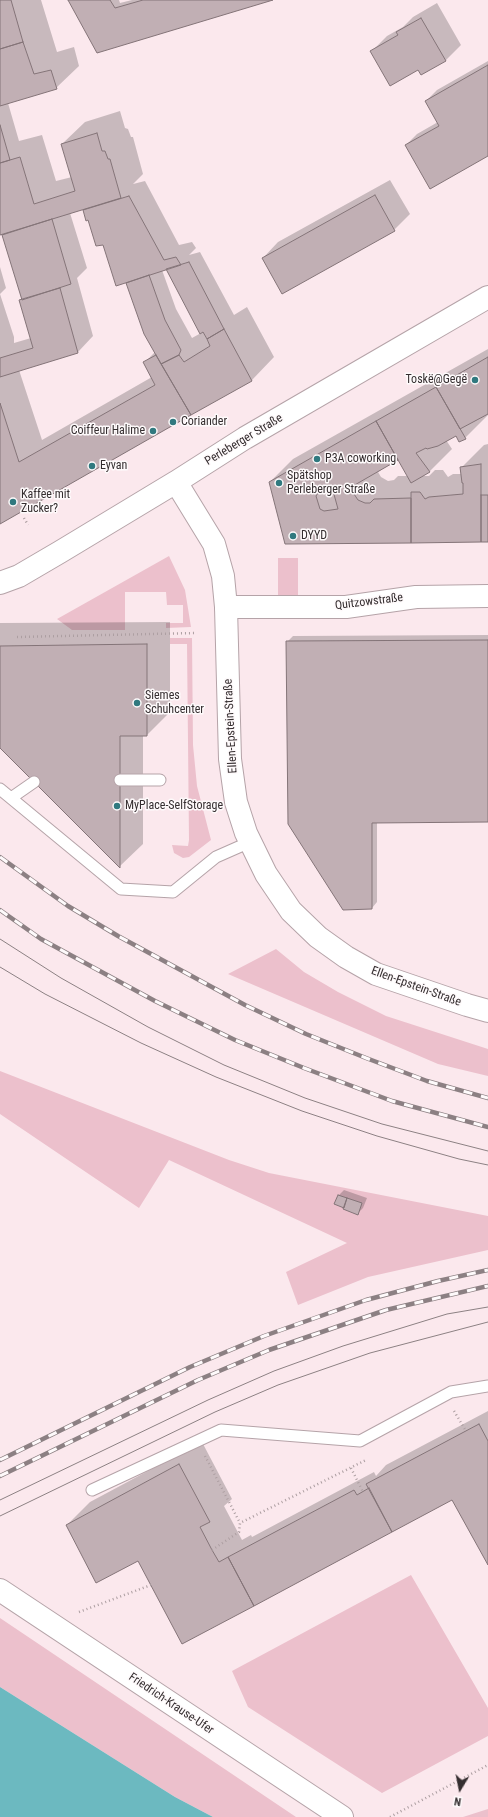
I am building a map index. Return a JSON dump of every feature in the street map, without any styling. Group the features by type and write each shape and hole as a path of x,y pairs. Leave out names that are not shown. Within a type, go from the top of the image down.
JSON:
{"main road":[{"name":"Perleberger Straße","path":"0,583 19,576 176,482 245,438 488,297"},
{"name":"Ellen-Epstein-Straße","path":"176,482 214,544 223,576 226,607 230,758 236,802 250,842 266,874 291,911 318,936 346,957 376,974 488,1011"},
{"name":"Quitzowstraße","path":"226,607 346,607 416,597 488,596"},
{"name":"Friedrich-Krause-Ufer","path":"0,1590 342,1817"}],"lane":[{"path":"120,780 160,780"},
{"path":"12,798 34,782"},
{"path":"0,789 121,889 173,892 216,857 250,842"},
{"path":"92,1490 221,1430 360,1441 451,1392 488,1386"}],"path":[{"path":"24,518 28,525"},
{"path":"17,637 196,633"},
{"path":"447,1414 460,1406"},
{"path":"454,1410 466,1431"},
{"path":"196,1441 240,1523 239,1532 212,1550"},
{"path":"240,1523 371,1456"},
{"path":"350,1468 363,1492"},
{"path":"79,1612 151,1586"},
{"path":"390,1817 488,1765"}],"shaded area":[{"path":"169,556 185,590 191,627 166,628 166,623 183,623 183,605 167,605 166,592 125,592 125,630 72,630 57,619"},
{"path":"278,558 298,558 298,596 278,597"},
{"path":"170,638 192,638 193,745 197,786 211,840 189,857 183,858 174,853 172,845 188,846 189,840 187,644 170,644"},
{"path":"276,949 304,972 338,992 386,1016 488,1049 488,1076 438,1064 228,974"},
{"path":"0,1071 229,1160 269,1173 488,1216 488,1250 368,1277 298,1305 286,1272 347,1243 169,1160 139,1208 0,1114"},
{"path":"411,1575 488,1708 488,1736 382,1793 248,1707 232,1671"},
{"path":"0,1618 296,1817 213,1817 175,1797 0,1687"},
{"path":"488,1809 488,1817 463,1817"}],"water":[{"path":"0,1687 175,1797 213,1817 0,1817"}],"building":[{"path":"0,0 11,0 23,42 0,49"},
{"path":"68,0 110,0 115,8 143,0 273,0 97,53"},
{"path":"421,18 446,61 421,75 418,70 390,86 370,51 398,35 396,32"},
{"path":"23,42 34,74 51,70 57,89 0,106 0,49"},
{"path":"488,65 488,156 430,189 405,145 439,126 425,101"},
{"path":"0,125 10,160 0,163"},
{"path":"97,133 102,151 105,151 108,159 110,159 121,198 0,235 0,163 20,157 34,204 75,191 61,144"},
{"path":"375,195 395,231 282,294 262,258"},
{"path":"129,196 164,260 176,257 181,265 116,286 103,245 96,246 88,220 86,221 83,210"},
{"path":"52,219 71,284 22,300 2,235"},
{"path":"189,262 224,329 207,339 203,332 200,334 166,269"},
{"path":"149,275 165,320 181,350 179,355 161,364 144,334 126,283"},
{"path":"60,288 78,353 0,377 0,358 33,348 19,300"},
{"path":"224,329 252,381 191,415 161,364 179,355 184,362 210,346 207,339"},
{"path":"156,355 191,415 0,524 0,403 19,462 155,385 143,362"},
{"path":"488,357 488,414 460,429 436,387"},
{"path":"436,387 466,439 459,442 456,436 438,446 426,448 416,453 430,472 411,483 376,421"},
{"path":"376,421 398,460 353,486 354,494 358,500 365,503 370,503 374,499 411,498 411,543 285,544 269,482","holes":["332,487 338,509 324,511 320,509 316,496 320,490"]},
{"path":"481,464 481,542 411,543 411,492 420,492 425,499 429,497 463,494 463,483 460,467"},
{"path":"481,495 488,495 488,542 481,542"},
{"path":"488,640 488,822 372,823 372,909 343,910 288,824 286,641"},
{"path":"147,644 147,736 120,736 120,868 0,748 0,646"},
{"path":"338,1195 347,1198 344,1208 334,1204"},
{"path":"347,1198 362,1203 358,1215 343,1209"},
{"path":"479,1424 488,1441 488,1565 452,1500 392,1532 366,1484"},
{"path":"179,1464 210,1522 200,1527 212,1550 219,1562 228,1557 254,1606 182,1644 138,1561 96,1583 66,1525"},
{"path":"369,1488 392,1532 254,1606 228,1557 354,1490 357,1495"}],"tram line":[{"path":"0,939 61,978 148,1027 224,1065 305,1098 382,1124 488,1151"},
{"path":"0,967 45,994 141,1043 216,1077 302,1111 377,1136 459,1159 488,1165"},
{"path":"0,1500 208,1400 274,1371 343,1346 447,1314 488,1307"},
{"path":"0,1516 215,1412 278,1385 370,1353 488,1322"}],"railway":[{"path":"0,857 68,906 118,936 245,1005 306,1034 366,1058 427,1081 488,1098"},
{"path":"0,910 41,939 155,1001 235,1040 392,1101 488,1127"},
{"path":"0,1460 190,1367 264,1336 366,1300 438,1281 488,1270"},
{"path":"0,1476 198,1380 269,1350 386,1310 488,1286"}],"place":[{"name":"Toskë@Gegë","path":"475,380"},
{"name":"Coriander","path":"173,422"},
{"name":"Coiffeur Halime","path":"153,431"},
{"name":"P3A coworking","path":"317,459"},
{"name":"Eyvan","path":"92,466"},
{"name":"Spätshop Perleberger Straße","path":"279,483"},
{"name":"Kaffee mit Zucker?","path":"13,502"},
{"name":"DYYD","path":"293,536"},
{"name":"Siemes Schuhcenter","path":"137,703"},
{"name":"MyPlace-SelfStorage","path":"117,806"}]}
